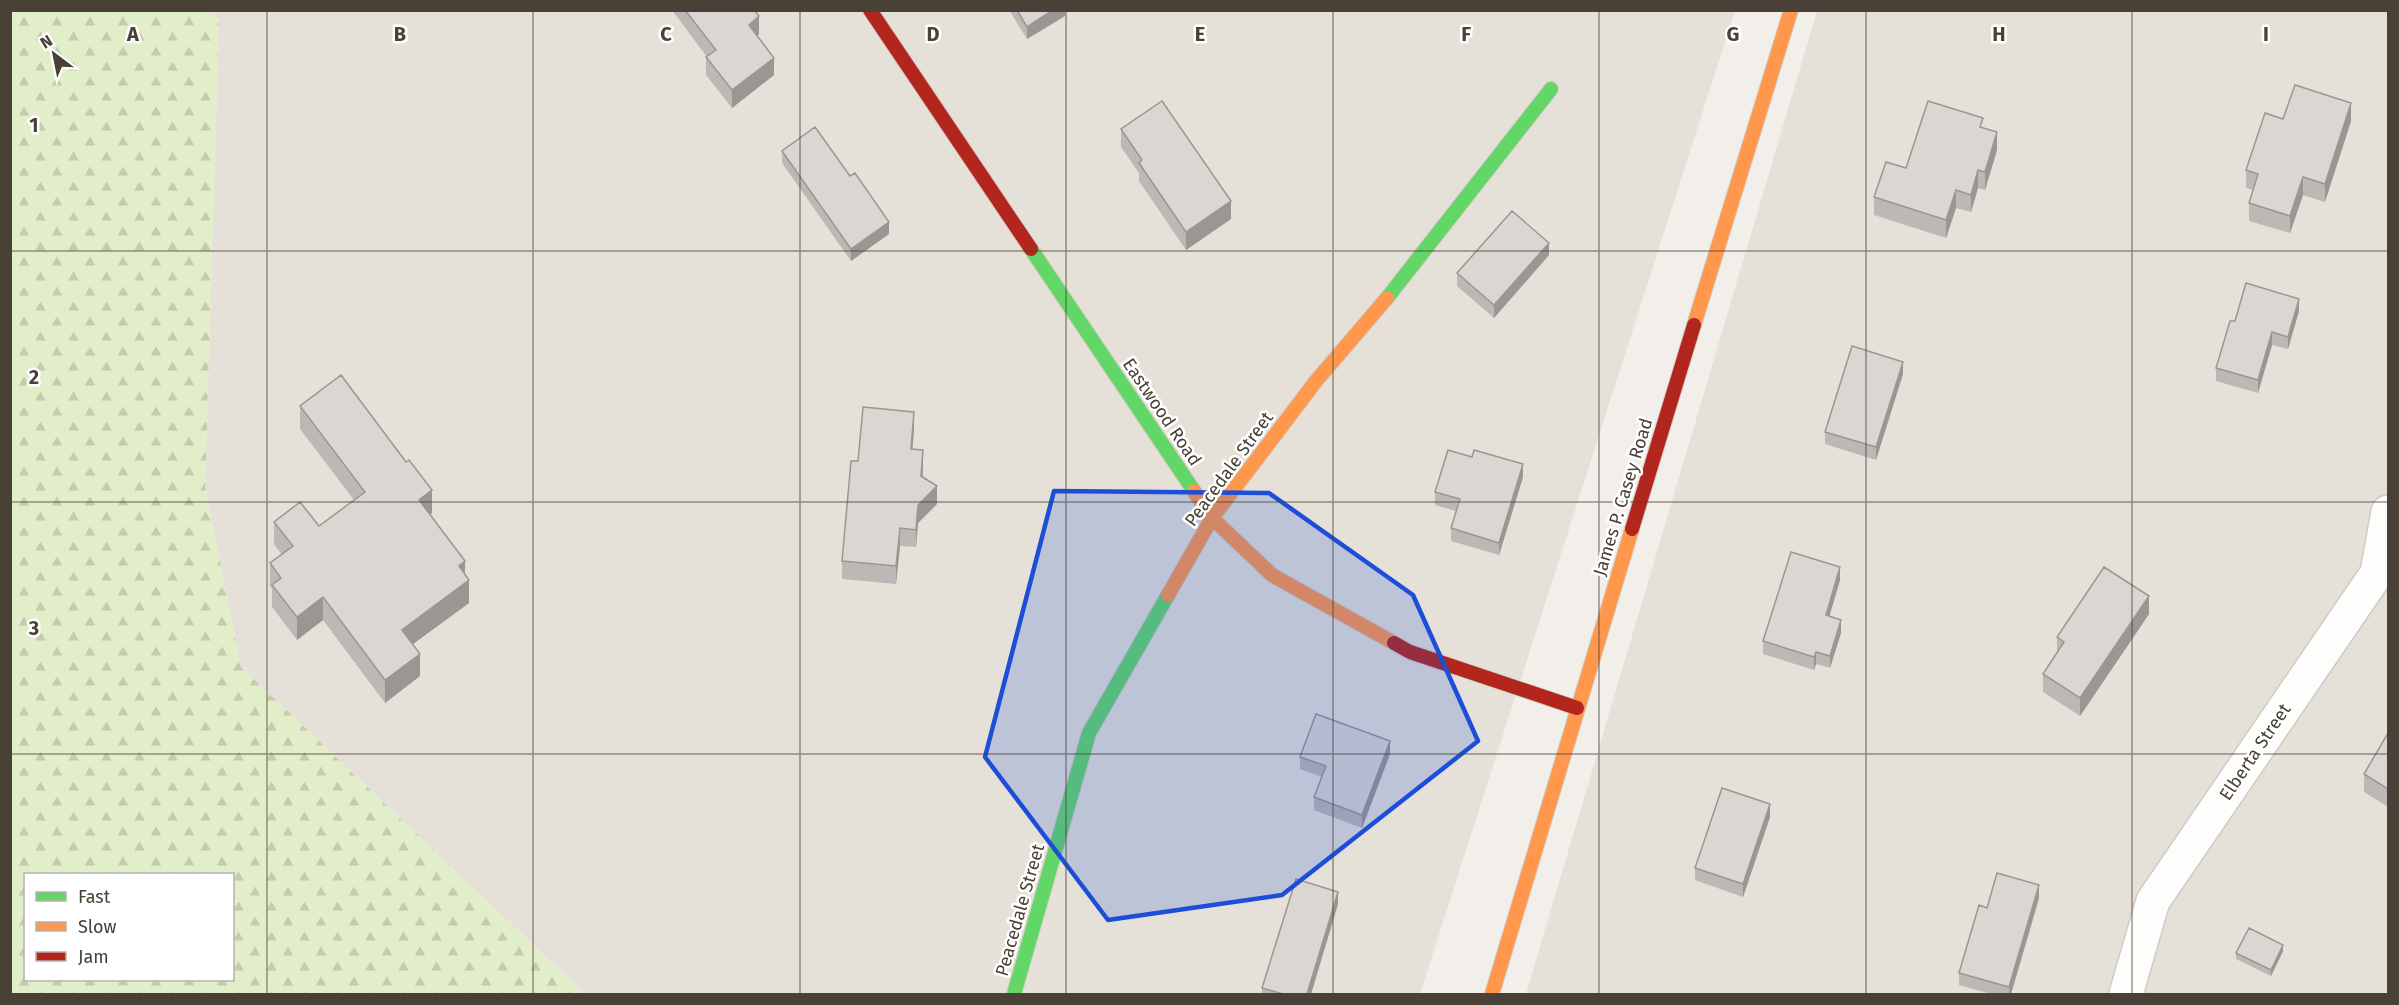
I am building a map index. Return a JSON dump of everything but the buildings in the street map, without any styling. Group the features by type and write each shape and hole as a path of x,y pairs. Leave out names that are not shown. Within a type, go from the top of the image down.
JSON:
{"street":[{"name":"Eastwood Road","path":"870,10 1212,518 1272,575 1410,652 1577,708"},
{"name":"James P. Casey Road","path":"1492,994 1577,708 1791,10"},
{"name":"Peacedale Street","path":"1014,994 1089,733 1212,518 1316,381 1415,266 1551,89"},
{"name":"Elberta Street","path":"2126,994 2153,901 2383,576 2388,512"}],"highlighted area":[{"path":"1054,491 1269,493 1413,595 1478,741 1282,895 1108,920 985,757"}],"shaded area":[{"path":"211,11 1735,11 1420,994 585,994 241,667 205,486 219,21"},
{"path":"1817,11 2388,11 2388,994 1526,994"}],"green space":[{"path":"11,11 211,11 219,21 205,486 241,667 585,994 11,994"}],"traffic: fast":[{"path":"1387,298 1551,89"},
{"path":"1031,249 1194,491"},
{"path":"1014,994 1089,733 1168,595"}],"traffic: slow":[{"path":"1694,325 1791,10"},
{"path":"1168,595 1212,518 1316,381 1387,298"},
{"path":"1194,491 1212,518 1272,575 1394,643"},
{"path":"1492,994 1632,529"}],"traffic: jam":[{"path":"870,10 1031,249"},
{"path":"1632,529 1694,325"},
{"path":"1394,643 1410,652 1577,708"}]}
